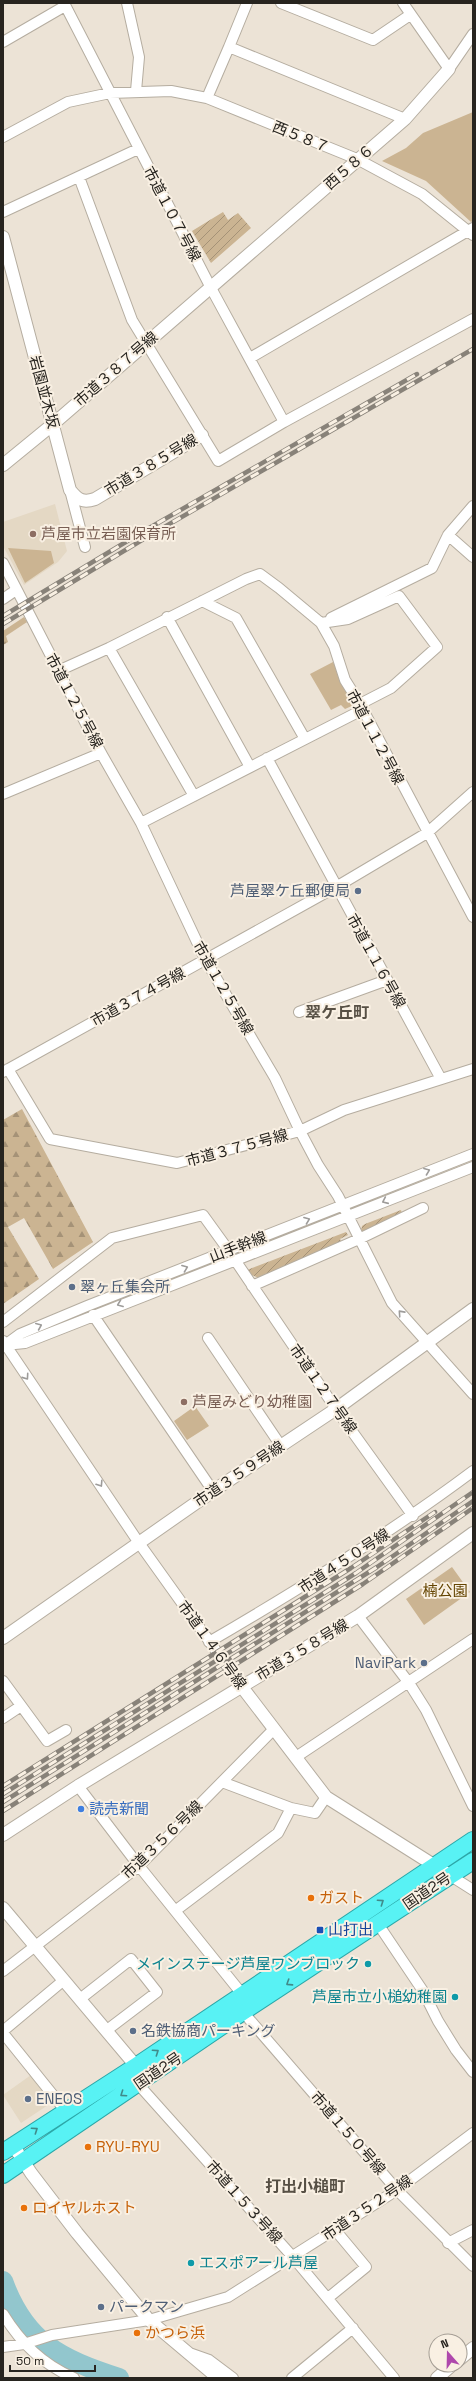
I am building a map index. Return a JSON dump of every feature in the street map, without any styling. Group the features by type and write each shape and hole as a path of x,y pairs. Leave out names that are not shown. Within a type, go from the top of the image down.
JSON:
{"highway":[{"name":"国道2号","path":"8,2149 65,2110 136,2066 473,1840"},
{"name":"国道2号","path":"3,2175 243,2012 473,1861"}],"street":[{"path":"127,3 139,57 136,91"},
{"path":"207,98 247,3"},
{"path":"281,3 374,40 410,15"},
{"path":"403,3 449,69"},
{"path":"3,42 65,4"},
{"name":"市道１０７号線","path":"65,4 138,149 284,422"},
{"name":"西５８６","path":"211,288 357,159 405,119 449,69 473,34"},
{"path":"229,46 405,119"},
{"name":"西５８７","path":"3,137 68,102 110,93 171,90 207,98 357,159 422,194 471,231"},
{"path":"3,212 138,149"},
{"path":"79,177 132,320 202,435"},
{"path":"250,358 471,231"},
{"name":"岩園並木坂","path":"3,237 85,547"},
{"name":"市道３８７号線","path":"3,465 52,425 146,342 211,288"},
{"path":"284,422 473,319"},
{"name":"市道３８５号線","path":"70,490 78,499 86,502 95,499 202,435 218,461 284,422"},
{"path":"321,623 432,568 448,535 473,506"},
{"path":"448,535 473,557"},
{"name":"市道１２５号線","path":"3,563 101,753 141,823 205,959 274,1078 300,1131 343,1206 392,1303 473,1394"},
{"name":"市道１１２号線","path":"202,601 246,579 260,574 321,623 334,646 344,680 361,707 473,917"},
{"path":"3,599 16,590"},
{"path":"141,823 305,739 361,707 391,688 437,647 399,596 348,619 321,623"},
{"path":"58,671 109,648 167,617 202,601 236,618 305,739"},
{"path":"167,617 250,767"},
{"path":"109,648 194,796"},
{"path":"3,794 101,753"},
{"name":"市道１１６号線","path":"267,758 441,1079"},
{"name":"市道３７４号線","path":"5,1071 336,887 427,833 473,792"},
{"path":"299,1012 387,980"},
{"name":"市道３７５号線","path":"5,1071 50,1139 177,1163 300,1131 344,1110 473,1069"},
{"name":"山手幹線","path":"4,1344 20,1334 473,1154"},
{"name":"山手幹線","path":"4,1344 25,1343 92,1315 348,1217 412,1189 473,1167"},
{"path":"252,1286 359,1239 423,1208"},
{"path":"3,1322 112,1238 203,1215 229,1251"},
{"name":"市道１２７号線","path":"235,1260 336,1409 413,1516"},
{"name":"市道３５９号線","path":"3,1638 213,1491 336,1409 473,1309"},
{"path":"92,1315 213,1491"},
{"path":"208,1338 281,1446"},
{"name":"市道１４６号線","path":"4,1344 139,1543 209,1642 326,1797 362,1822 473,1890"},
{"name":"市道４５０号線","path":"209,1642 312,1582 413,1516 473,1471"},
{"name":"市道３５８号線","path":"3,1835 78,1786 358,1616 473,1533"},
{"path":"358,1616 409,1683 426,1710 473,1806"},
{"path":"296,1757 473,1639"},
{"path":"3,1681 47,1741 66,1730"},
{"path":"3,1718 21,1706"},
{"name":"市道３５６号線","path":"3,1972 139,1866 274,1729"},
{"path":"222,1782 291,1808 315,1813 326,1797"},
{"path":"78,1786 139,1866 242,1994"},
{"path":"175,1911 278,1833 291,1808"},
{"path":"3,1908 136,2066"},
{"path":"378,1924 423,1991 438,2021 456,2050 473,2072"},
{"path":"80,1999 131,1959 157,1992 106,2030"},
{"path":"64,1980 3,2032 65,2110"},
{"name":"市道１５０号線","path":"243,2012 397,2190 448,2243 473,2266"},
{"name":"市道１５３号線","path":"138,2084 292,2256 354,2328 394,2378"},
{"name":"市道３５２号線","path":"28,2343 52,2334 149,2320 228,2297 397,2190 473,2133"},
{"path":"8,2149 24,2161 77,2233 149,2320 218,2378"},
{"path":"328,2298 366,2266 336,2230"},
{"path":"448,2243 473,2230"},
{"path":"3,2314 28,2343 37,2357 73,2378"},
{"path":"292,2378 354,2328"},
{"path":"3,2347 28,2343"},
{"path":"185,2351 209,2360 233,2378"}],"shaded area":[{"name":"芦屋市立岩園保育所","path":"55,504 67,551 58,562 24,585 3,546 3,522"},
{"name":"ENEOS","path":"31,2075 54,2101 21,2123 3,2095"}],"green space":[{"path":"473,112 473,221 471,222 426,181 382,161 406,148 423,133"},
{"path":"223,212 228,220 238,213 251,228 211,263 192,231"},
{"path":"8,548 51,551 54,563 25,583"},
{"path":"24,617 27,622 6,636 8,642 3,645 3,631"},
{"path":"333,662 354,705 345,709 341,705 331,710 310,674"},
{"path":"22,1109 93,1242 53,1269 24,1218 8,1227 39,1279 3,1304 3,1120"},
{"path":"401,1210 402,1214 363,1232 361,1231 362,1226 365,1224"},
{"path":"346,1232 348,1235 340,1239 341,1241 259,1278 249,1274 247,1270"},
{"path":"195,1406 209,1426 187,1440 174,1421"},
{"name":"楠公園","path":"452,1567 470,1592 424,1625 406,1599"}],"waterway":[{"path":"3,2281 12,2302 22,2319 47,2345 62,2355 79,2363 119,2378"}],"railway":[{"path":"3,624 147,537 473,349"},
{"path":"3,616 144,531 417,374"},
{"path":"3,1794 356,1573 473,1492"},
{"path":"3,1802 377,1567 473,1501"},
{"path":"3,1811 363,1584 473,1508"},
{"path":"3,1786 351,1568 435,1512"}],"place":[{"name":"芦屋市立岩園保育所","path":"33,534"},
{"name":"芦屋翠ケ丘郵便局","path":"358,891"},
{"name":"翠ヶ丘集会所","path":"72,1287"},
{"name":"芦屋みどり幼稚園","path":"184,1402"},
{"name":"NaviPark","path":"424,1663"},
{"name":"読売新聞","path":"81,1809"},
{"name":"ガスト","path":"311,1898"},
{"name":"山打出","path":"320,1930"},
{"name":"メインステージ芦屋ワンブロック","path":"368,1964"},
{"name":"芦屋市立小槌幼稚園","path":"455,1997"},
{"name":"名鉄協商パーキング","path":"133,2031"},
{"name":"ENEOS","path":"28,2099"},
{"name":"RYU-RYU","path":"88,2147"},
{"name":"ロイヤルホスト","path":"24,2208"},
{"name":"エスポアール芦屋","path":"191,2263"},
{"name":"パークマン","path":"101,2307"},
{"name":"かつら浜","path":"137,2333"}],"district":[{"name":"翠ケ丘町","path":"337,1012"},
{"name":"打出小槌町","path":"305,2186"}]}
